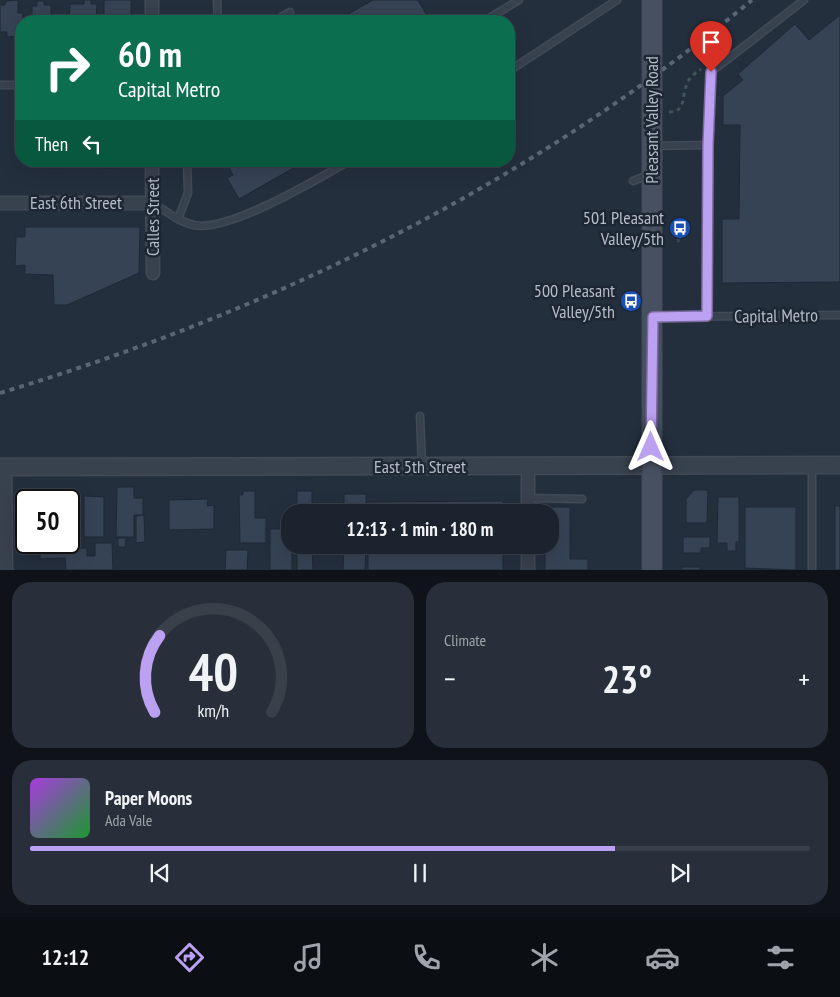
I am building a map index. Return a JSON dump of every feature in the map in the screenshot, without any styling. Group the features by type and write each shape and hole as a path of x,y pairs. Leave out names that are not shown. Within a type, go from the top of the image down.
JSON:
{"main road":[{"name":"Pleasant Valley Road","path":"652,0 652,570"}],"street":[{"path":"152,0 152,15"},
{"name":"Calles Street","path":"152,167 153,273"},
{"name":"East 6th Street","path":"0,203 152,203"},
{"name":"East 5th Street","path":"3,467 840,465"},
{"path":"528,466 528,504"},
{"path":"3,467 6,570"},
{"path":"528,554 528,570"}],"lane":[{"path":"217,0 218,15"},
{"path":"494,15 519,0"},
{"path":"515,67 617,0"},
{"path":"707,316 708,145 711,72 804,0"},
{"path":"285,15 290,12"},
{"path":"0,85 15,85"},
{"path":"653,146 708,145"},
{"path":"178,219 188,193 187,167"},
{"path":"152,203 178,219 195,226 212,226 294,192 338,167"},
{"path":"633,181 652,173"},
{"name":"Capital Metro","path":"653,317 840,315"},
{"path":"420,416 422,467"},
{"path":"812,465 812,570"},
{"path":"528,498 582,499"}],"building":[{"path":"18,0 18,13 23,13 23,15 15,15 15,36 7,37 7,32 0,32 0,5 5,5 6,1"},
{"path":"84,0 91,0 91,4 97,4 96,15 69,15 70,4 84,4"},
{"path":"104,0 131,0 131,15 104,15"},
{"path":"373,0 418,0 427,15 347,15"},
{"path":"37,1 44,1 44,5 51,5 51,15 32,15 32,6 37,6"},
{"path":"840,15 840,282 722,283 722,219 739,219 740,125 723,125 723,96 743,80 738,74 795,24 809,40"},
{"path":"86,167 119,167 119,169"},
{"path":"228,167 295,167 239,199 227,178 233,175"},
{"path":"25,227 140,227 139,273 67,305 54,305 53,275 25,274 25,265 15,266 16,237 25,237"},
{"path":"676,231 681,231 681,243 676,243"},
{"path":"117,487 134,487 134,498 143,498 143,515 134,515 134,537 116,537"},
{"path":"694,490 708,490 707,523 686,523 686,499"},
{"path":"243,491 255,491 255,518 266,518 266,543 240,543 239,495 243,495"},
{"path":"297,491 312,491 312,504 297,504"},
{"path":"344,494 366,494 366,504 344,504"},
{"path":"84,496 104,497 104,537 84,537"},
{"path":"718,497 739,497 739,542 736,542 736,551 727,551 727,543 717,543"},
{"path":"208,499 207,506 214,505 214,529 169,530 169,500"},
{"path":"503,501 503,504 368,504 368,502"},
{"path":"835,506 840,506 840,570 835,570"},
{"path":"559,507 570,507 570,559 588,559 588,570 545,570 545,554 559,554"},
{"path":"745,507 796,507 796,570 745,568"},
{"path":"144,515 145,542 136,543 136,516"},
{"path":"270,529 281,529 281,554 292,554 292,570 270,570"},
{"path":"683,537 710,537 710,548 701,548 701,553 683,553"},
{"path":"118,538 126,538 125,547 118,547"},
{"path":"95,543 112,543 113,570 66,570 65,558 40,559 40,555 30,555 80,554 80,548 87,548 87,556 95,556"},
{"path":"226,550 248,550 247,570 225,570"},
{"path":"297,554 312,554 313,570 297,570"},
{"path":"344,554 366,554 365,570 343,570"},
{"path":"368,554 503,554 503,570 368,570"},
{"path":"682,567 700,567 700,570 682,570"}],"railway":[{"path":"0,393 103,360 203,322 301,281 396,234 489,183 579,128 667,67 752,0"}],"place":[{"name":"501 Pleasant Valley/5th","path":"680,228"},
{"name":"500 Pleasant Valley/5th","path":"631,301"}],"route":[{"path":"651,447 653,317 707,316 708,145 711,72"}]}
